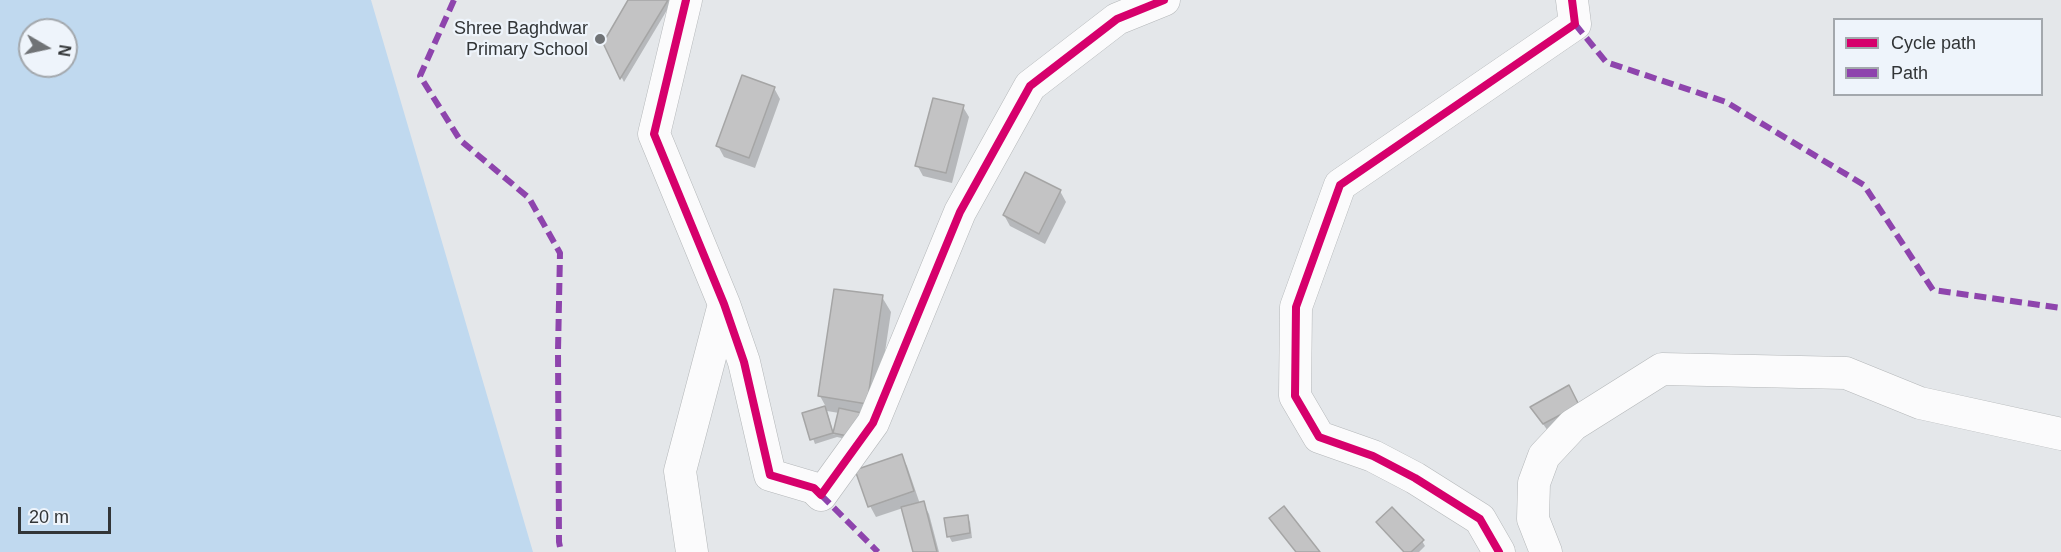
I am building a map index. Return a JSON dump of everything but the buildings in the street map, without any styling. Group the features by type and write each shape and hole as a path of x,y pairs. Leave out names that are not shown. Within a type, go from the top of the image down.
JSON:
{"street":[{"path":"686,0 654,134 724,303 744,362 770,475 814,488 821,495 873,423 960,212 1030,86 1117,19 1164,0"},
{"path":"1499,552 1480,519 1415,478 1373,456 1319,437 1295,396 1296,307 1340,185 1575,24 1572,0"},
{"path":"692,552 680,471 724,303"},
{"path":"1546,552 1533,519 1534,483 1544,456 1573,425 1662,369 1846,373 1920,403 2061,434"}],"shaded area":[{"path":"0,0 371,0 533,552 0,552"}],"marked path":[{"path":"454,0 420,76 460,140 529,198 560,253 558,351 559,542 561,552"},
{"path":"1575,24 1606,62 1726,102 1864,185 1933,290 2061,308"},
{"path":"821,495 878,552"}],"cycle path":[{"path":"686,0 654,134 724,304 744,362 770,475 814,488 821,495 873,423 960,212 1030,86 1117,19 1164,0"},
{"path":"1499,552 1480,519 1415,478 1373,456 1319,437 1295,396 1296,307 1340,185 1575,24 1572,0"}],"place":[{"name":"Shree Baghdwar Primary School","path":"600,39"}]}
